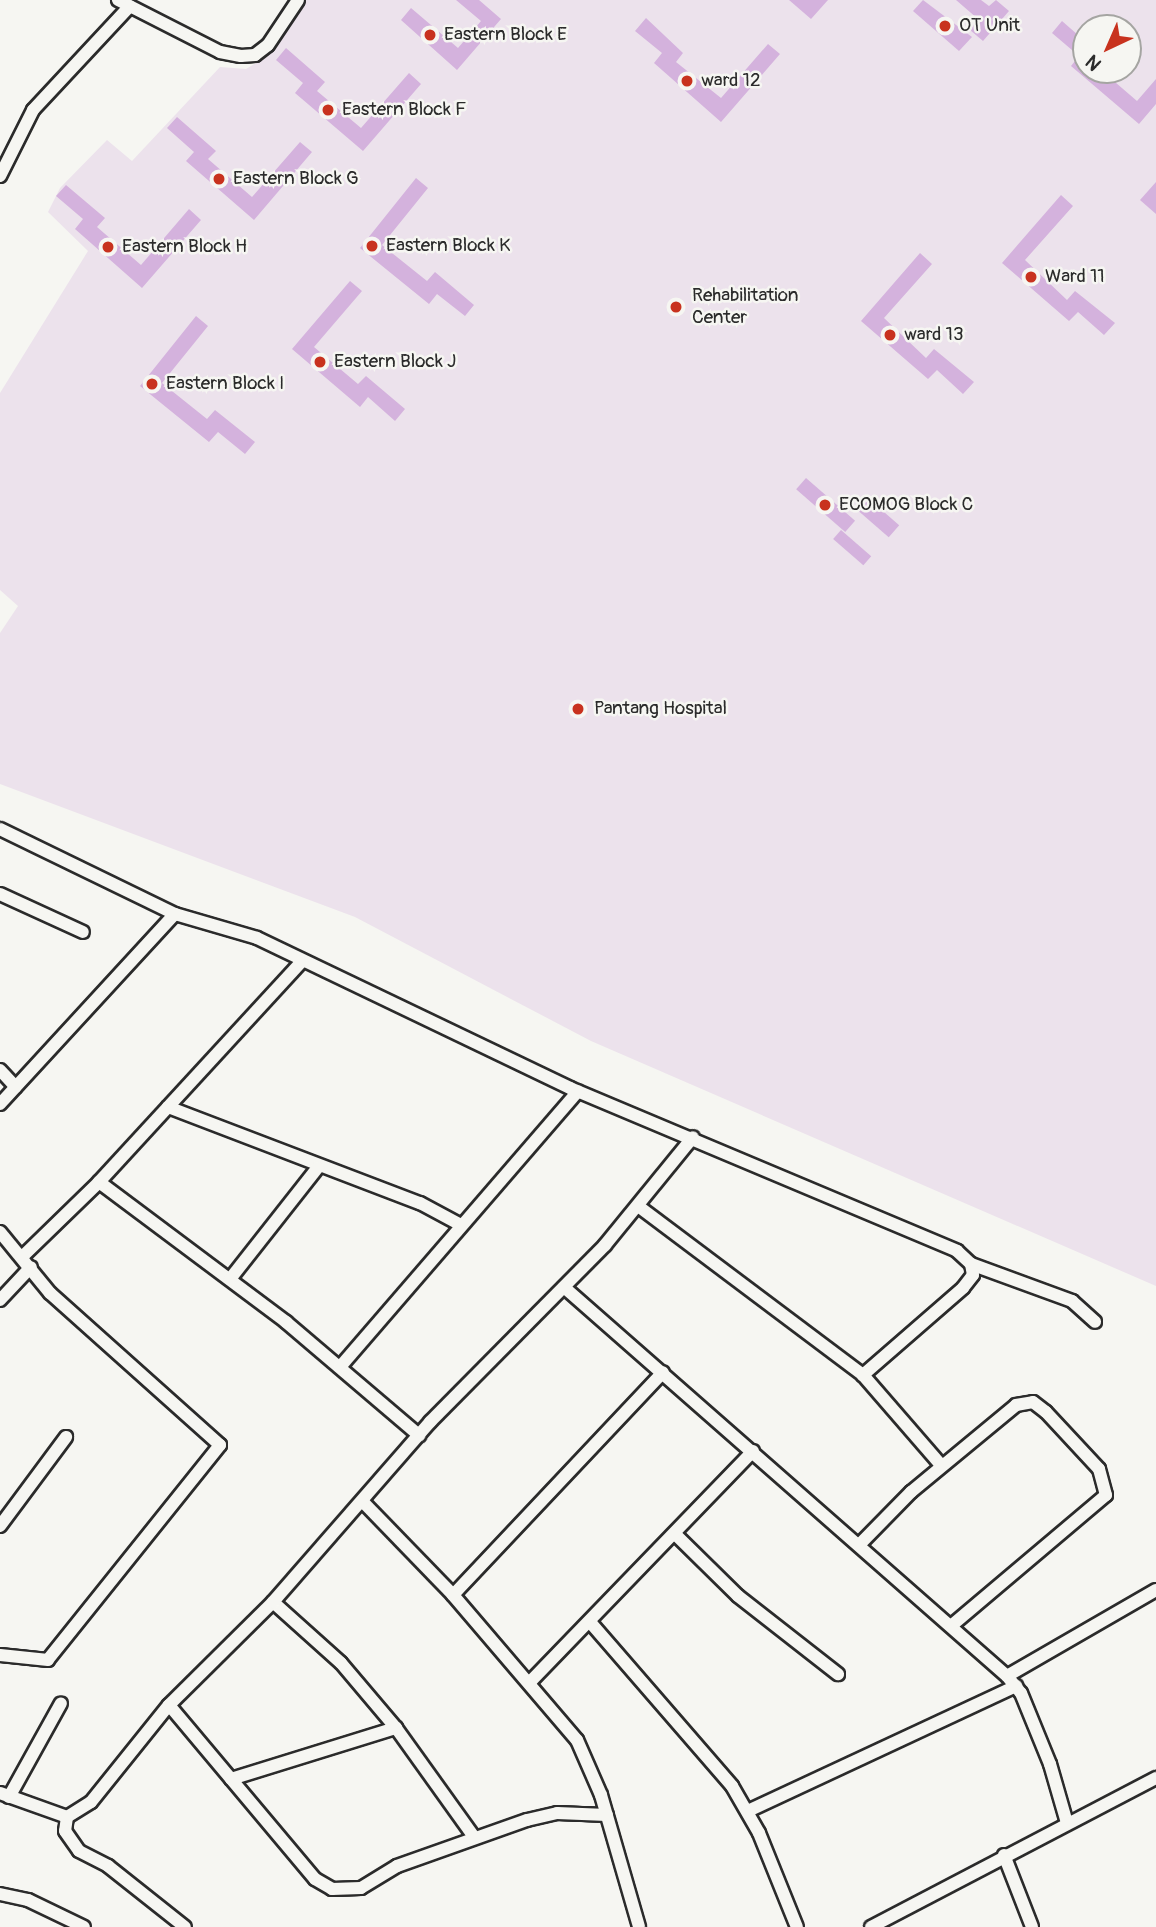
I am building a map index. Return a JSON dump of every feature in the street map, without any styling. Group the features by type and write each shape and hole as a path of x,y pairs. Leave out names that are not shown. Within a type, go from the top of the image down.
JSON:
{"street":[{"path":"0,176 33,110 124,3 220,52 241,56 255,55 268,46 298,0"},
{"path":"0,829 175,914 257,938 301,962 578,1091 693,1137 957,1251 971,1264 1072,1301 1095,1322"},
{"path":"0,894 83,932"},
{"path":"0,1104 175,914"},
{"path":"23,1256 99,1182 301,962"},
{"path":"0,1070 16,1087"},
{"path":"340,1367 578,1091"},
{"path":"168,1107 318,1167 420,1203 461,1224"},
{"path":"185,1927 108,1866 79,1851 65,1831 67,1817 91,1802 169,1705 273,1602 364,1503 419,1435 565,1288 638,1206 693,1137"},
{"path":"230,1279 318,1167"},
{"path":"99,1182 230,1279 340,1367 419,1435"},
{"path":"638,1206 863,1375 941,1465"},
{"path":"0,1232 23,1256 50,1293 220,1445 48,1660 0,1655"},
{"path":"863,1375 963,1288 973,1275 971,1264"},
{"path":"0,1300 31,1267"},
{"path":"565,1288 860,1544 1007,1676 1016,1686 1050,1764 1067,1823"},
{"path":"453,1595 663,1372"},
{"path":"860,1544 941,1465 1025,1401 1046,1412 1105,1480 1106,1495 952,1625"},
{"path":"0,1526 66,1437"},
{"path":"530,1682 753,1451"},
{"path":"364,1503 453,1595 577,1740 607,1815 639,1927"},
{"path":"675,1534 738,1596 838,1674"},
{"path":"1007,1676 1156,1590"},
{"path":"273,1602 341,1662 397,1728 474,1837"},
{"path":"590,1622 637,1683 699,1744 748,1811 797,1927"},
{"path":"748,1811 1016,1686"},
{"path":"61,1703 5,1795 67,1817"},
{"path":"169,1705 315,1879 332,1889 361,1888 397,1866 474,1837 557,1813 607,1815"},
{"path":"232,1779 397,1728"},
{"path":"871,1927 1004,1855 1156,1778"},
{"path":"1004,1855 1031,1927"},
{"path":"0,1894 28,1900 84,1927"}],"shaded area":[{"name":"Pantang Hospital","path":"303,0 1156,0 1156,1286 591,1041 355,917 0,784 0,633 18,606 0,590 0,393 88,251 48,212 60,188 107,140 132,161 220,67 246,69 268,56"}],"building":[{"name":"Eastern Block E","path":"456,0 479,0 501,19 457,70 401,20 411,8 458,48 481,21"},
{"path":"789,0 828,0 811,19"},
{"path":"923,0 972,37 959,51 913,11"},
{"path":"956,0 981,0 989,6 996,0 1009,11 983,41 970,30 978,19"},
{"name":"ward 12","path":"646,18 683,53 676,62 721,98 768,44 780,54 721,122 654,63 662,53 635,31"},
{"path":"1062,21 1072,30 1072,50 1052,33"},
{"name":"Eastern Block F","path":"286,48 325,82 317,91 361,128 409,73 421,84 363,151 295,93 303,83 276,60"},
{"path":"1156,79 1156,104 1139,124 1092,84 1117,84 1137,101"},
{"name":"Eastern Block G","path":"177,117 216,151 208,159 252,197 300,142 312,152 254,220 186,161 194,152 167,128"},
{"name":"Eastern Block K","path":"416,178 428,188 382,245 427,281 435,272 474,305 465,316 437,294 429,304 360,248"},
{"path":"1156,182 1156,214 1140,200"},
{"name":"Eastern Block H","path":"66,185 105,218 97,227 141,265 189,209 201,220 142,288 75,229 83,219 56,196"},
{"name":"Ward 11","path":"1061,195 1073,206 1025,260 1067,300 1075,291 1115,323 1104,335 1078,312 1069,321 1002,263"},
{"name":"ward 13","path":"920,253 932,264 884,318 926,358 934,349 974,382 963,394 937,370 928,379 861,321"},
{"name":"Eastern Block J","path":"350,281 362,291 314,347 358,384 366,376 405,409 395,421 368,397 360,407 292,349"},
{"name":"Eastern Block I","path":"196,316 208,326 162,383 207,419 215,410 255,442 245,454 218,432 209,442 140,386"},
{"name":"ECOMOG Block C","path":"806,478 855,521 845,532 796,489"},
{"path":"869,499 899,525 889,537 859,511"},
{"name":"ECOMOG Block C","path":"841,530 871,556 863,565 833,539"}],"place":[{"name":"OT Unit","path":"945,26"},
{"name":"Eastern Block E","path":"430,35"},
{"name":"ward 12","path":"687,81"},
{"name":"Eastern Block F","path":"328,110"},
{"name":"Eastern Block G","path":"219,179"},
{"name":"Eastern Block K","path":"372,246"},
{"name":"Eastern Block H","path":"108,247"},
{"name":"Ward 11","path":"1031,277"},
{"name":"Rehabilitation Center","path":"676,307"},
{"name":"ward 13","path":"890,335"},
{"name":"Eastern Block J","path":"320,362"},
{"name":"Eastern Block I","path":"152,384"},
{"name":"ECOMOG Block C","path":"825,505"},
{"name":"Pantang Hospital","path":"578,709"}]}
